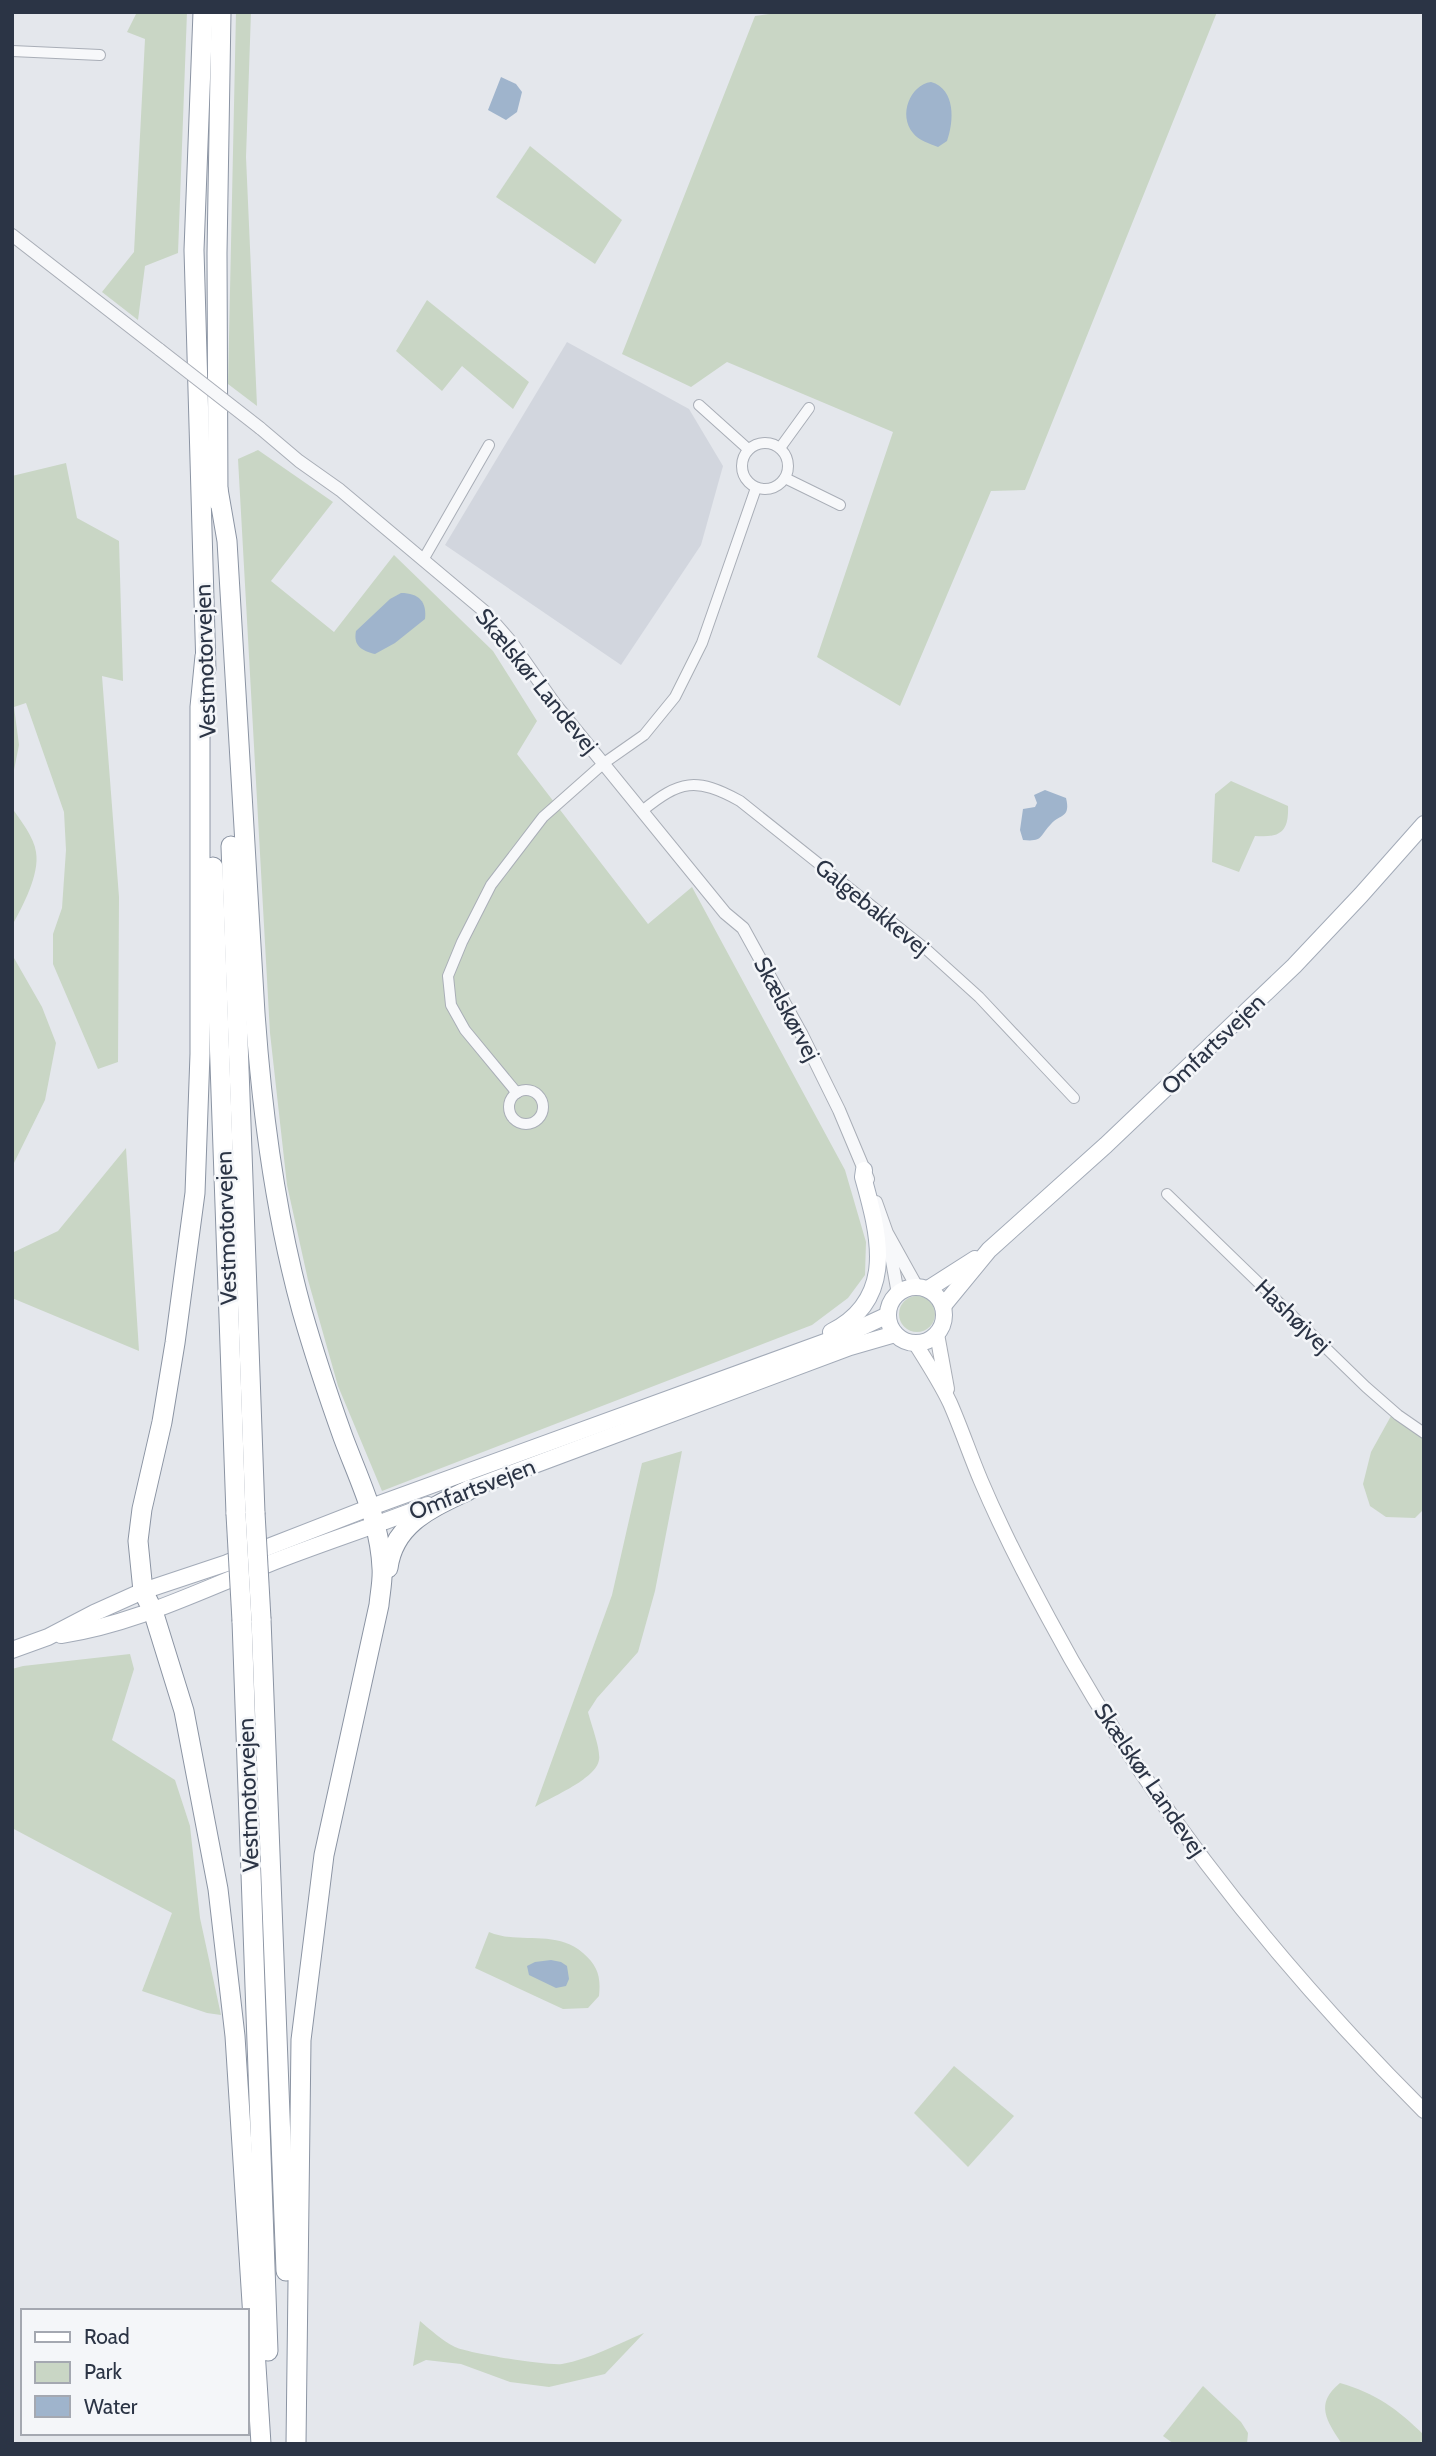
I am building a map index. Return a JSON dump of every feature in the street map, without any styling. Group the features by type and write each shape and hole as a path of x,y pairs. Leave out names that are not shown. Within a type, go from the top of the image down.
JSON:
{"highway":[{"name":"Vestmotorvejen","path":"203,12 194,250 205,656 251,1620 285,2224 293,2444"},
{"name":"Vestmotorvejen","path":"221,12 217,253 218,489 246,1513"},
{"path":"218,489 227,541 260,1087 270,1158 287,1251 302,1311 343,1438 374,1516 383,1572 379,1605 324,1855 301,2039 293,2444"},
{"path":"205,656 200,707 200,1041 195,1193 175,1343 138,1541 144,1591 153,1611 184,1711 214,1865 225,1940 235,2036 261,2444"},
{"path":"366,1667 384,1610 390,1556 401,1533 423,1513 471,1489"},
{"name":"Vestmotorvejen","path":"251,1620 272,2444"}],"main road":[{"name":"Omfartsvejen","path":"943,1306 989,1250 1106,1146 1294,966 1424,824"},
{"path":"766,1363 846,1324 868,1298 878,1271 879,1243 863,1177 864,1170"},
{"name":"Omfartsvejen","path":"922,1288 989,1250"},
{"path":"922,1288 934,1293 943,1306 944,1321 931,1339 908,1342 895,1334 888,1315 889,1307 903,1290 922,1288"},
{"name":"Omfartsvejen","path":"48,1637 90,1631 128,1621 270,1563 374,1516 846,1334 888,1315"},
{"name":"Omfartsvejen","path":"12,1650 48,1637 144,1591 374,1516 471,1489 850,1347 895,1334"},
{"name":"Skælskør Landevej","path":"937,1334 949,1401"},
{"name":"Skælskør Landevej","path":"915,1343 949,1401 982,1483 1049,1620 1112,1728 1225,1891 1278,1956 1356,2043 1424,2111"},
{"path":"153,1611 160,1597 168,1591 227,1563"}],"street":[{"path":"12,51 100,55"},
{"name":"Skælskør Landevej","path":"12,235 263,431 285,442 317,466 338,489 484,611 512,643 554,703 642,811"},
{"path":"699,405 748,449"},
{"path":"780,449 808,408"},
{"path":"766,443 780,449 788,462 785,478 772,488 756,488 747,481 742,471 742,459 748,449 766,443"},
{"path":"423,560 489,445"},
{"path":"785,478 840,505"},
{"path":"517,1093 465,1030 451,1005 448,976 491,885 543,817 604,763 644,734 676,697 702,643 756,488"},
{"name":"Galgebakkevej","path":"642,811 662,794 677,786 701,785 718,789 740,801 927,950 979,997 1074,1098"},
{"name":"Skælskørvej","path":"642,811 725,913 743,928 803,1035 864,1170 887,1233 898,1294"},
{"name":"Hashøjvej","path":"1167,1194 1366,1387 1424,1433"},
{"name":"Skælskørvej","path":"887,1233 922,1288"}],"shaded area":[{"path":"567,342 689,409 723,466 701,545 621,665 445,545"}],"green space":[{"path":"137,12 187,12 178,253 145,266 138,320 102,292 134,252 145,39 127,32"},
{"path":"236,12 251,12 246,157 257,406 228,384"},
{"path":"784,12 1217,12 1025,490 991,491 900,706 817,657 893,432 727,362 691,387 622,354 755,16"},
{"path":"530,146 622,220 595,264 496,197"},
{"path":"427,300 529,382 513,409 462,366 442,391 396,351"},
{"path":"258,450 333,502 271,581 334,632 394,555 493,651 537,721 517,754 648,924 692,887 845,1170 866,1242 865,1275 848,1298 812,1325 382,1491 338,1386 308,1280 287,1185 270,1033 238,459"},
{"path":"66,463 77,518 119,541 123,681 102,676 119,897 118,1062 98,1069 53,964 53,934 62,908 66,850 64,812 26,703 14,707 19,745 12,780 12,476"},
{"path":"1231,781 1288,806 1285,827 1271,836 1255,836 1239,872 1212,862 1215,794"},
{"path":"12,808 33,841 37,861 29,890 12,926"},
{"path":"12,949 14,958 42,1007 56,1043 45,1100 12,1167"},
{"path":"126,1148 139,1351 12,1298 12,1253 58,1231"},
{"path":"917,1296 930,1301 935,1314 930,1327 917,1332 904,1327 899,1314 904,1301"},
{"path":"1391,1416 1424,1437 1424,1509 1415,1518 1386,1517 1370,1506 1363,1484 1371,1452"},
{"path":"682,1451 655,1591 638,1652 588,1712 599,1760 582,1781 535,1807 612,1595 642,1463"},
{"path":"130,1654 134,1669 112,1740 175,1780 190,1826 200,1918 221,2015 207,2013 142,1991 172,1913 12,1828 12,1669"},
{"path":"489,1932 501,1936 561,1941 572,1946 583,1953 595,1967 599,1977 599,1996 588,2008 563,2009 475,1968"},
{"path":"954,2066 1014,2116 968,2167 914,2113"},
{"path":"420,2321 445,2341 462,2350 554,2364 583,2359 644,2333 605,2374 549,2387 510,2382 461,2364 426,2360 413,2366"},
{"path":"1340,2383 1365,2392 1395,2410 1424,2435 1424,2444 1342,2444 1328,2420 1325,2405 1327,2398"},
{"path":"1203,2386 1241,2422 1248,2433 1247,2444 1174,2444 1163,2436"}],"water":[{"path":"501,77 516,84 522,92 517,112 506,120 488,110"},
{"path":"931,82 945,91 952,116 947,141 938,147 915,135 907,118 908,102 912,95 924,84"},
{"path":"401,593 413,595 423,603 425,619 395,643 375,654 362,649 357,644 356,631 390,599"},
{"path":"1045,790 1066,798 1066,812 1038,839 1023,840 1020,830 1023,809 1035,807 1037,803 1034,795"},
{"path":"551,1960 567,1966 569,1979 566,1986 556,1988 529,1975 527,1966"}]}
